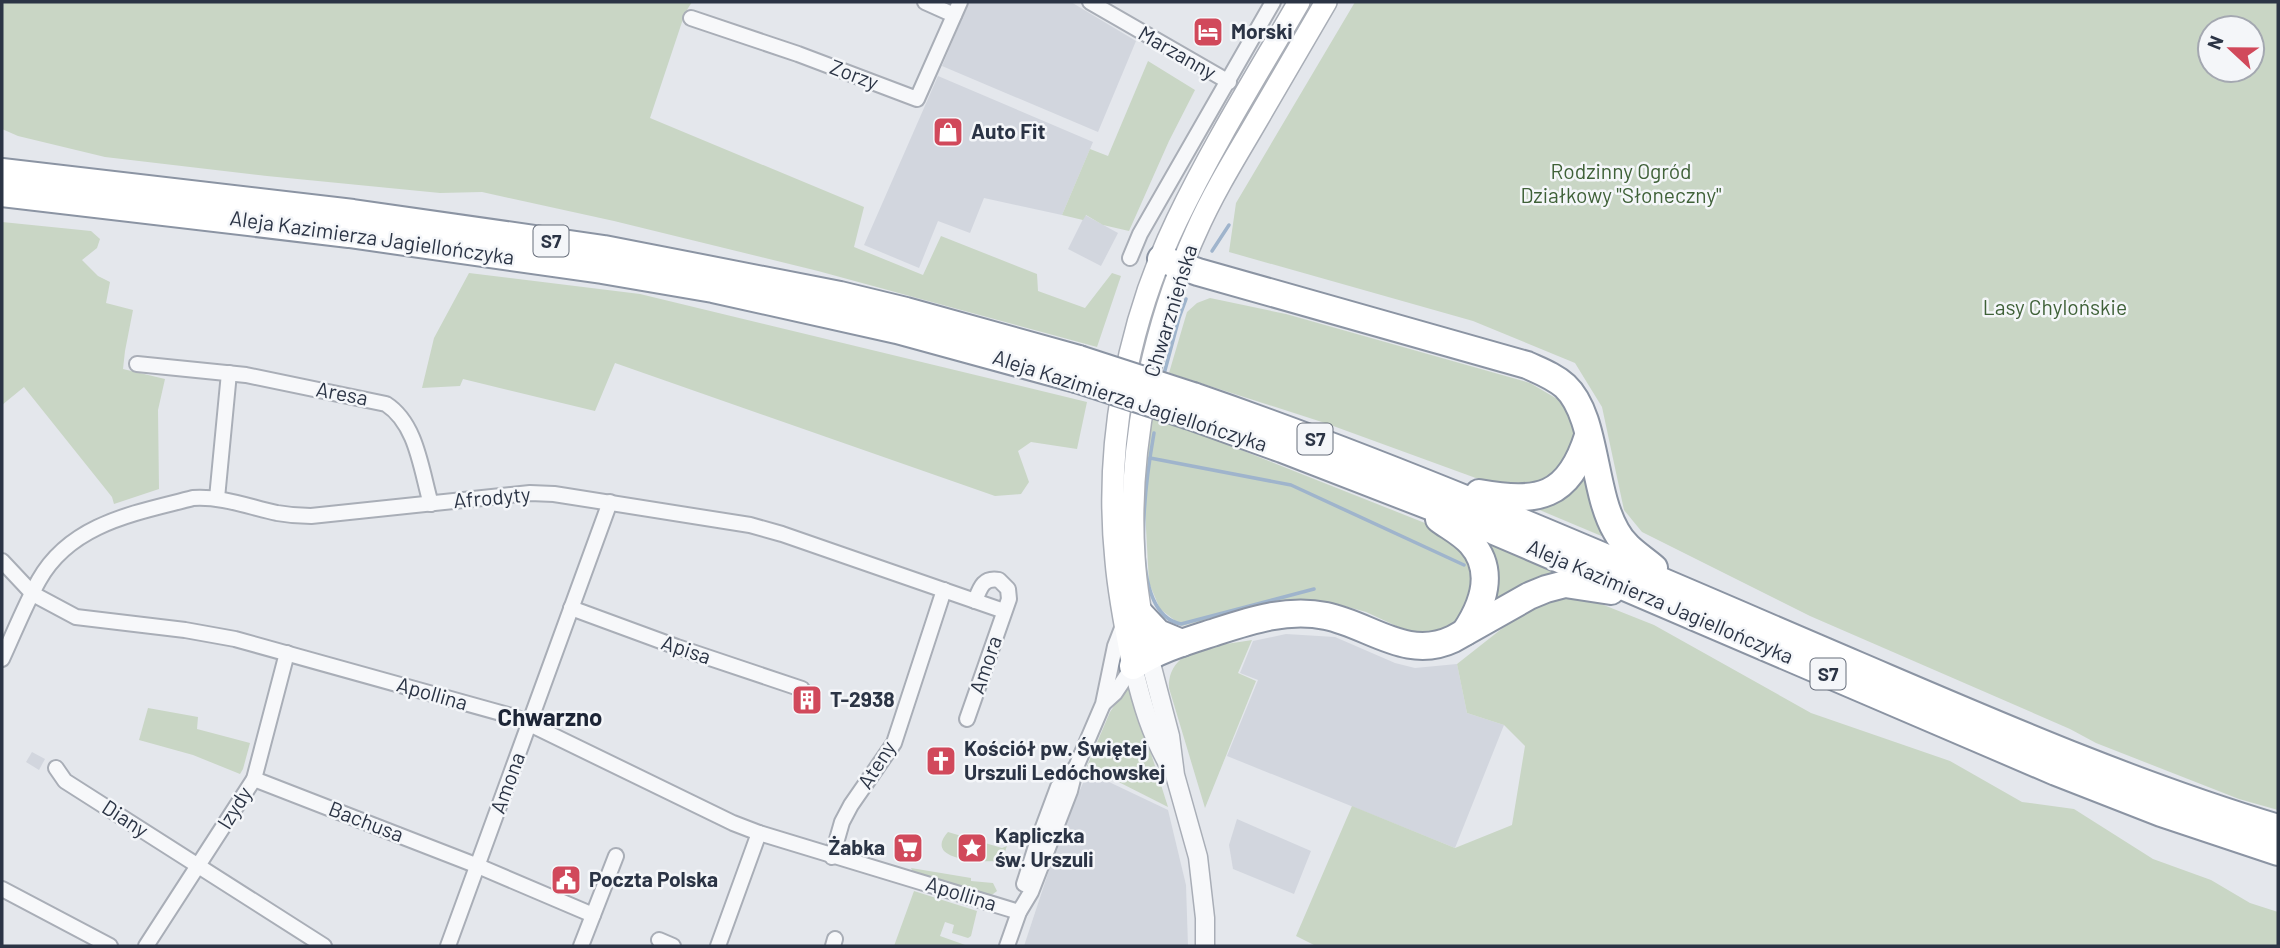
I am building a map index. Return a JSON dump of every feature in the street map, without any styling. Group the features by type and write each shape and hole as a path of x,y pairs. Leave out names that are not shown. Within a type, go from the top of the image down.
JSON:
{"highway":[{"name":"Aleja Kazimierza Jagiellończyka","path":"9,183 391,218 617,251 840,295 919,314 1191,406 1295,432 1651,597 2056,772 2161,813 2278,852"},
{"path":"1171,263 1527,365 1563,384 1582,410 1604,502 1616,532 1630,550 1680,589"},
{"path":"1426,493 1523,499 1539,496 1554,489 1577,466 1588,436"},
{"path":"1426,493 1480,556 1484,585 1482,602 1465,632"},
{"name":"Aleja Kazimierza Jagiellończyka","path":"1426,493 1680,589 2062,751 2232,814 2278,828"},
{"path":"1141,661 1182,643 1258,618 1304,613 1341,620 1394,641 1425,647 1443,644 1529,596 1565,584 1651,597"},
{"path":"1132,618 1182,643"}],"main road":[{"name":"Chwarznieńska","path":"1141,661 1116,562 1114,528 1117,434 1133,344 1171,263 1183,208 1230,120 1299,2"},
{"name":"Chwarznieńska","path":"1171,263 1196,232 1222,181 1326,2"}],"street":[{"path":"925,2 957,8"},
{"name":"Marzanny","path":"1090,2 1228,82"},
{"path":"1130,258 1140,233 1273,2"},
{"name":"Zorzy","path":"691,18 798,54 916,99 957,8"},
{"name":"Aresa","path":"137,364 229,373 386,404 393,408 407,425 431,504"},
{"path":"217,498 229,373"},
{"name":"Afrodyty","path":"2,659 40,578 74,541 93,528 123,516 193,498 217,498 276,513 311,516 538,493 610,502 782,534 1004,611"},
{"name":"Amona","path":"448,946 610,502"},
{"name":"Apollina","path":"2,561 33,594 63,612 86,620 185,630 235,639 530,723 733,823 832,857 1019,912"},
{"path":"975,601 982,584 989,580 999,580 1006,584 1009,592 1004,611"},
{"name":"Ateny","path":"832,857 842,822 851,805 894,743 944,590"},
{"name":"Apisa","path":"571,608 802,689"},
{"name":"Amora","path":"967,719 1004,611"},
{"name":"Chwarznieńska","path":"1007,946 1019,912 1031,892 1070,791 1076,767 1103,704 1115,646 1132,618"},
{"name":"Izydy","path":"146,946 254,779 287,653"},
{"name":"Chwarznieńska","path":"1103,704 1141,661"},
{"name":"Chwarznieńska","path":"1141,661 1141,702 1156,743 1175,775 1198,857 1205,918 1205,946"},
{"name":"Diany","path":"56,768 65,781 324,946"},
{"name":"Bachusa","path":"254,779 478,866 593,915"},
{"path":"718,946 759,833"},
{"path":"581,946 616,856"},
{"path":"2,889 110,946"},
{"path":"659,940 673,946"}],"shaded area":[{"path":"969,2 1071,2 1136,41 1098,132 942,66"},
{"path":"938,76 1093,142 1062,215 984,198 970,233 938,221 919,268 864,245"},
{"path":"1085,215 1118,233 1101,266 1068,249"},
{"path":"1286,634 1335,637 1395,663 1415,668 1457,664 1467,713 1504,725 1455,848 1227,756 1258,680 1240,673 1253,641"},
{"path":"802,690 816,695 811,710 797,705"},
{"path":"32,752 45,759 39,770 26,762"},
{"path":"1088,772 1168,810 1186,885 1188,946 1024,946 1063,828"},
{"path":"1237,819 1311,851 1294,894 1233,869 1229,845"}],"green space":[{"path":"2,2 692,2 685,13 650,118 864,207 854,247 923,275 941,236 1037,274 1038,291 1085,308 1112,273 1121,276 1097,347 818,271 482,192 440,193 105,157 18,136 2,129"},
{"path":"1355,2 2278,2 2278,810 2239,799 2096,743 2070,729 1810,616 1642,532 1624,510 1602,407 1575,363 1473,321 1229,252 1236,203"},
{"path":"1148,61 1195,90 1129,231 1103,225 1086,215 1083,220 1062,215 1090,149 1108,156"},
{"path":"2,222 91,231 100,239 97,248 82,260 98,276 110,282 106,303 133,310 123,369 165,379 158,410 159,489 114,504 112,497 24,387 2,405"},
{"path":"469,273 640,294 1087,402 1077,449 1031,442 1018,451 1029,482 1021,494 995,496 615,363 595,411 463,379 460,386 422,388 434,338"},
{"path":"1210,298 1286,314 1530,383 1559,400 1571,419 1574,436 1571,449 1555,472 1537,483 1515,487 1484,481 1325,423 1169,373 1187,312 1197,303"},
{"path":"1152,418 1196,432 1435,527 1458,540 1478,577 1457,624 1431,634 1407,631 1366,612 1337,604 1307,601 1276,602 1182,626 1160,609 1149,583 1145,510 1146,463"},
{"path":"1587,462 1611,540 1530,506"},
{"path":"1479,538 1564,574 1482,615"},
{"path":"1562,595 1581,596 1654,625 1811,713 1950,761 2022,802 2074,809 2153,859 2211,880 2250,903 2278,912 2278,946 1316,946 1296,936 1352,806 1455,848 1512,825 1525,746 1504,725 1467,713 1457,664 1523,612"},
{"path":"1252,640 1238,673 1256,681 1205,808 1169,688 1171,674 1177,663 1186,655 1211,646"},
{"path":"1129,684 1168,807 1087,766 1110,712"},
{"path":"148,708 198,717 197,729 250,743 240,774 193,755 139,740"},
{"path":"948,832 1002,848 1007,846 1002,860 969,860 948,854 943,849 942,842"},
{"path":"911,868 993,883 997,891 989,897 914,875"},
{"path":"914,891 977,911 971,936 968,938 952,933 954,925 945,922 940,936 968,946 894,946"}],"waterway":[{"path":"1212,251 1229,225"},
{"path":"1164,374 1186,299"},
{"path":"1154,433 1144,508 1144,539 1146,569 1152,595 1163,614 1181,624 1314,589"},
{"path":"1150,458 1291,485 1464,565"}],"place":[{"name":"Morski","path":"1208,32"},
{"name":"Auto Fit","path":"948,132"},
{"name":"T-2938","path":"807,700"},
{"name":"Kościół pw. Świętej Urszuli Ledóchowskej","path":"941,761"},
{"name":"Żabka","path":"908,848"},
{"name":"Kapliczka św. Urszuli","path":"972,848"},
{"name":"Poczta Polska","path":"566,880"}],"district":[{"name":"Chwarzno","path":"550,718"}],"park label":[{"name":"Rodzinny Ogród Działkowy \"Słoneczny\"","path":"1621,184"},
{"name":"Lasy Chylońskie","path":"2055,308"}]}
